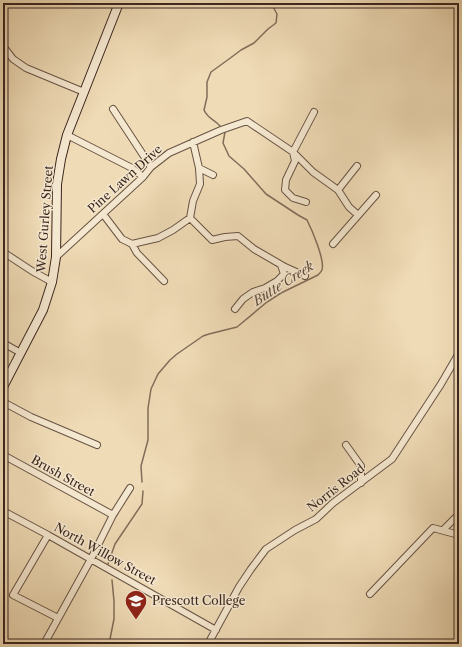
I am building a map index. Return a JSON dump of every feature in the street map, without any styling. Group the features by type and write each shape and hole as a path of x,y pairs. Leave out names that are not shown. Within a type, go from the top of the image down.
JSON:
{"main road":[{"name":"West Gurley Street","path":"3,387 43,310 52,282 56,257 58,184 61,159 67,135 119,3"}],"street":[{"path":"3,46 13,59 26,68 84,92"},
{"path":"113,109 151,167"},
{"path":"306,202 293,198 285,190 286,180 295,161 293,152 314,112"},
{"name":"Pine Lawn Drive","path":"56,257 143,177 151,167 169,153 221,130 247,121 293,152 313,172 338,190"},
{"path":"67,135 132,168 143,177"},
{"path":"132,244 158,238 190,218 193,201 200,184 199,168 193,142"},
{"path":"357,166 338,190 349,207 358,215"},
{"path":"199,168 213,175"},
{"path":"333,244 376,195"},
{"path":"103,214 122,238 132,244 137,253 164,281"},
{"path":"190,218 212,240 238,236 254,249 281,265 305,276"},
{"path":"3,252 32,272 52,282"},
{"path":"235,309 243,299 253,292 266,288 277,281 284,274 281,265"},
{"path":"3,343 21,353"},
{"name":"Norris Road","path":"208,644 251,569 266,549 295,530 316,519 333,503 392,459 441,384 459,353"},
{"path":"3,402 31,417 97,445"},
{"path":"346,446 361,466 361,483"},
{"name":"Brush Street","path":"3,455 113,515"},
{"path":"44,644 91,559 113,515 130,488"},
{"name":"North Willow Street","path":"3,512 48,535 216,630"},
{"path":"443,530 459,514"},
{"path":"370,594 433,528 459,535"},
{"path":"48,535 14,595 58,618"}],"waterway":[{"name":"Butte Creek","path":"220,126 207,115 204,110 207,97 207,82 211,72 241,50 254,43 276,23 277,14 271,3"},
{"name":"Butte Creek","path":"142,482 141,466 148,440 148,408 151,389 158,374 177,354 203,336 237,327 267,302 281,293 318,275 322,270 322,259 320,252 307,220 266,194 244,169 229,156 223,143 225,132"},
{"name":"Butte Creek","path":"108,564 115,544 142,504 143,491"},
{"name":"Butte Creek","path":"109,644 114,619 112,580"}],"place":[{"name":"Prescott College","path":"136,620"}]}
